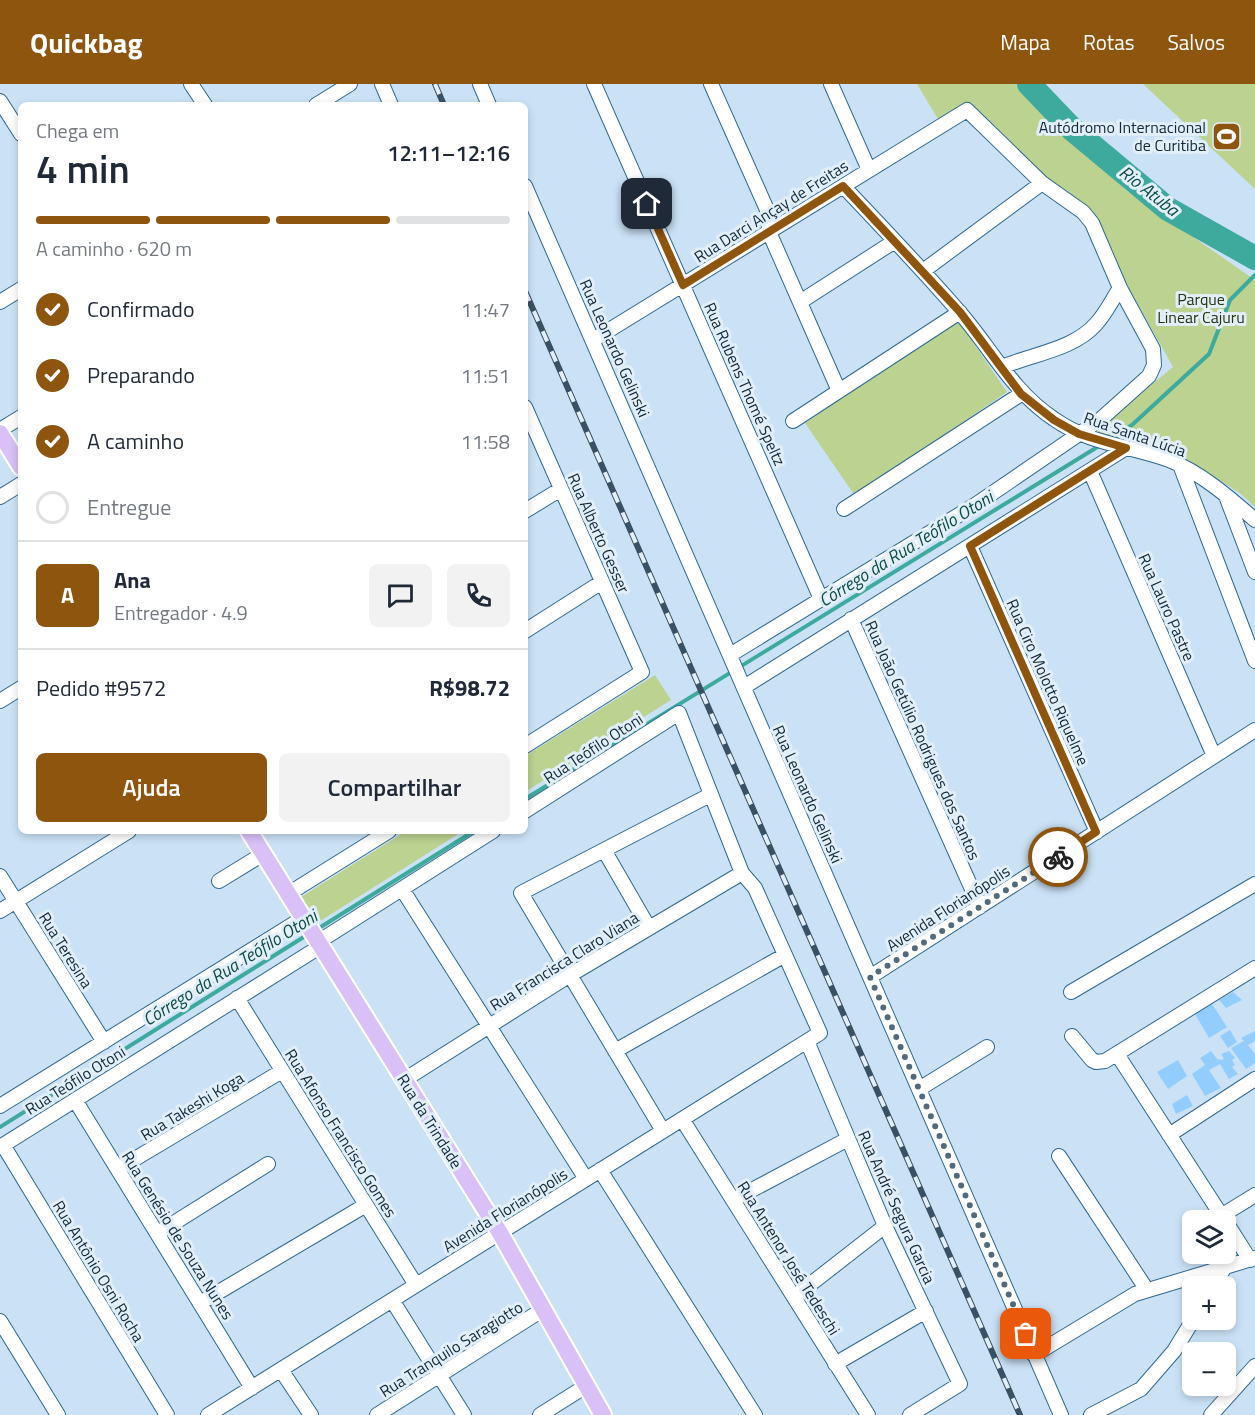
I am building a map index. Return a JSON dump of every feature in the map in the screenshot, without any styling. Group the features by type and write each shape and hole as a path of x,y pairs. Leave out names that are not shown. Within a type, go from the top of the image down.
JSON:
{"main road":[{"path":"0,432 18,462"},
{"name":"Rua da Trindade","path":"251,834 500,1233 603,1415"}],"street":[{"path":"191,84 203,102"},
{"path":"321,102 350,84"},
{"path":"382,84 390,102"},
{"path":"480,84 488,102"},
{"name":"Rua Rubens Thomé Speltz","path":"594,84 821,599"},
{"path":"711,84 768,212 769,232 839,391"},
{"path":"831,84 869,170"},
{"path":"0,101 18,129"},
{"name":"Rua Darci Ançay de Freitas","path":"593,340 967,110 1042,183"},
{"path":"732,658 821,599 975,505 1079,434 1142,383 1154,365 1153,349 1120,288 1092,223 1083,212 1042,183 923,271"},
{"name":"Rua Santa Lúcia","path":"843,186 960,312 1021,394 1048,416 1079,434 1103,444 1126,448 1180,465 1226,496 1255,520"},
{"name":"Rua Leonardo Gelinski","path":"528,193 1061,1415"},
{"path":"768,212 774,217 791,218"},
{"path":"800,302 895,241"},
{"path":"1002,368 1068,345 1083,336 1103,316 1120,288"},
{"path":"0,302 18,291"},
{"path":"793,421 960,312"},
{"path":"844,509 1021,394"},
{"name":"Rua Alberto Gesser","path":"528,415 642,672 528,744"},
{"path":"0,432 18,419"},
{"path":"742,684 970,546 1126,448"},
{"path":"1180,465 1254,657"},
{"name":"Rua Lauro Pastre","path":"1090,471 1214,756"},
{"path":"0,497 18,486"},
{"path":"528,509 561,489"},
{"path":"1226,496 1255,572"},
{"name":"Rua Ciro Molotto Riquelme","path":"970,546 1096,832"},
{"path":"528,629 602,582"},
{"name":"Rua João Getúlio Rodrigues dos Santos","path":"851,619 980,907"},
{"path":"0,701 18,690"},
{"name":"Rua Teófilo Otoni","path":"528,809 678,713 710,795"},
{"name":"Avenida Florianópolis","path":"870,977 1255,730"},
{"path":"615,1051 785,955 755,888 742,873 710,795 521,893 615,1051 663,1131"},
{"path":"0,911 124,834"},
{"path":"288,894 384,834"},
{"name":"Rua Teófilo Otoni","path":"2,1146 237,998 488,834"},
{"path":"604,850 649,928"},
{"path":"219,881 263,854"},
{"name":"Rua Francisca Claro Viana","path":"404,1080 570,975 742,873"},
{"name":"Rua Teresina","path":"0,876 104,1042"},
{"path":"1071,992 1255,884"},
{"path":"402,889 586,1179"},
{"name":"Rua Teófilo Otoni","path":"0,1106 303,918"},
{"name":"Avenida Florianópolis","path":"208,1415 820,1033 785,955"},
{"path":"1072,1036 1096,1062 1105,1061 1255,968"},
{"name":"Rua Afonso Francisco Gomes","path":"237,998 416,1285"},
{"name":"Rua André Segura Garcia","path":"807,1041 885,1226 960,1384 910,1415"},
{"path":"919,1089 987,1047"},
{"path":"1117,1054 1218,1210"},
{"name":"Rua Takeshi Koga","path":"118,1169 282,1071"},
{"path":"1169,1135 1255,1079"},
{"name":"Rua Genésio de Souza Nunes","path":"75,1100 252,1388"},
{"name":"Rua Antenor José Tedeschi","path":"682,1119 868,1415"},
{"path":"733,1200 848,1138"},
{"name":"Rua Antônio Osni Rocha","path":"2,1146 167,1415"},
{"path":"1059,1156 1147,1290"},
{"path":"158,1233 268,1164"},
{"path":"600,1170 755,1415"},
{"path":"1236,1210 1255,1195"},
{"path":"200,1303 366,1205"},
{"path":"794,1297 885,1226"},
{"path":"1034,1355 1125,1300 1147,1290 1252,1259 1236,1237"},
{"path":"1220,1276 1225,1267"},
{"path":"392,1300 464,1415"},
{"name":"Rua Tranquilo Saragiotto","path":"377,1415 542,1310"},
{"path":"835,1364 926,1311"},
{"path":"0,1321 58,1415"},
{"path":"1091,1415 1141,1389 1167,1360 1186,1330"},
{"path":"1231,1415 1215,1410 1255,1366"},
{"path":"281,1370 311,1415"},
{"path":"540,1415 586,1386"}],"green space":[{"name":"Parque Linear Cajuru","path":"917,84 1016,84 1127,191 1255,280 1255,507 1241,494 1179,454 1094,432 1173,367 1121,274 1101,225 1094,215 1047,179 969,103 938,119"},
{"name":"Autódromo Internacional de Curitiba","path":"1143,84 1255,84 1255,189"},
{"path":"957,319 1007,392 855,496 805,423"},
{"path":"655,675 671,700 528,790 528,754"},
{"path":"401,834 458,834 317,923 301,897"}],"building":[{"path":"1233,992 1242,1000 1226,1008 1219,1000"},
{"path":"1212,1004 1227,1027 1209,1038 1195,1014"},
{"path":"1230,1030 1237,1042 1228,1048 1220,1036"},
{"path":"1255,1031 1255,1041 1248,1045 1255,1054 1255,1063 1246,1069 1231,1048 1244,1041 1241,1038"},
{"path":"1211,1051 1217,1059 1221,1060 1224,1059 1221,1054 1229,1051 1235,1058 1232,1060 1235,1065 1232,1067 1238,1074 1229,1079 1220,1064 1209,1070 1221,1088 1205,1096 1192,1074 1205,1065 1200,1058"},
{"path":"1178,1060 1187,1076 1168,1089 1157,1072"},
{"path":"1187,1095 1193,1106 1176,1114 1172,1104"}],"waterway":[{"name":"Rio Atuba","path":"1029,84 1072,129 1168,209 1255,258"},
{"name":"Córrego da Rua Teófilo Otoni","path":"1111,439 1132,425 1209,354 1230,300 1255,275"},
{"name":"Córrego da Rua Teófilo Otoni","path":"528,797 1099,446"},
{"name":"Córrego da Rua Teófilo Otoni","path":"316,930 469,834"},
{"name":"Córrego da Rua Teófilo Otoni","path":"0,1127 307,935"}],"railway":[{"path":"435,84 443,102"},
{"path":"528,298 1020,1415"}],"way so far":[{"path":"1026,1334 870,977 1058,857"}],"place":[{"name":"Autódromo Internacional de Curitiba","path":"1227,136"}],"route":[{"path":"647,204 683,285 843,186 960,312 1021,394 1067,428 1094,441 1126,448 970,546 1096,832 1058,857"}]}
